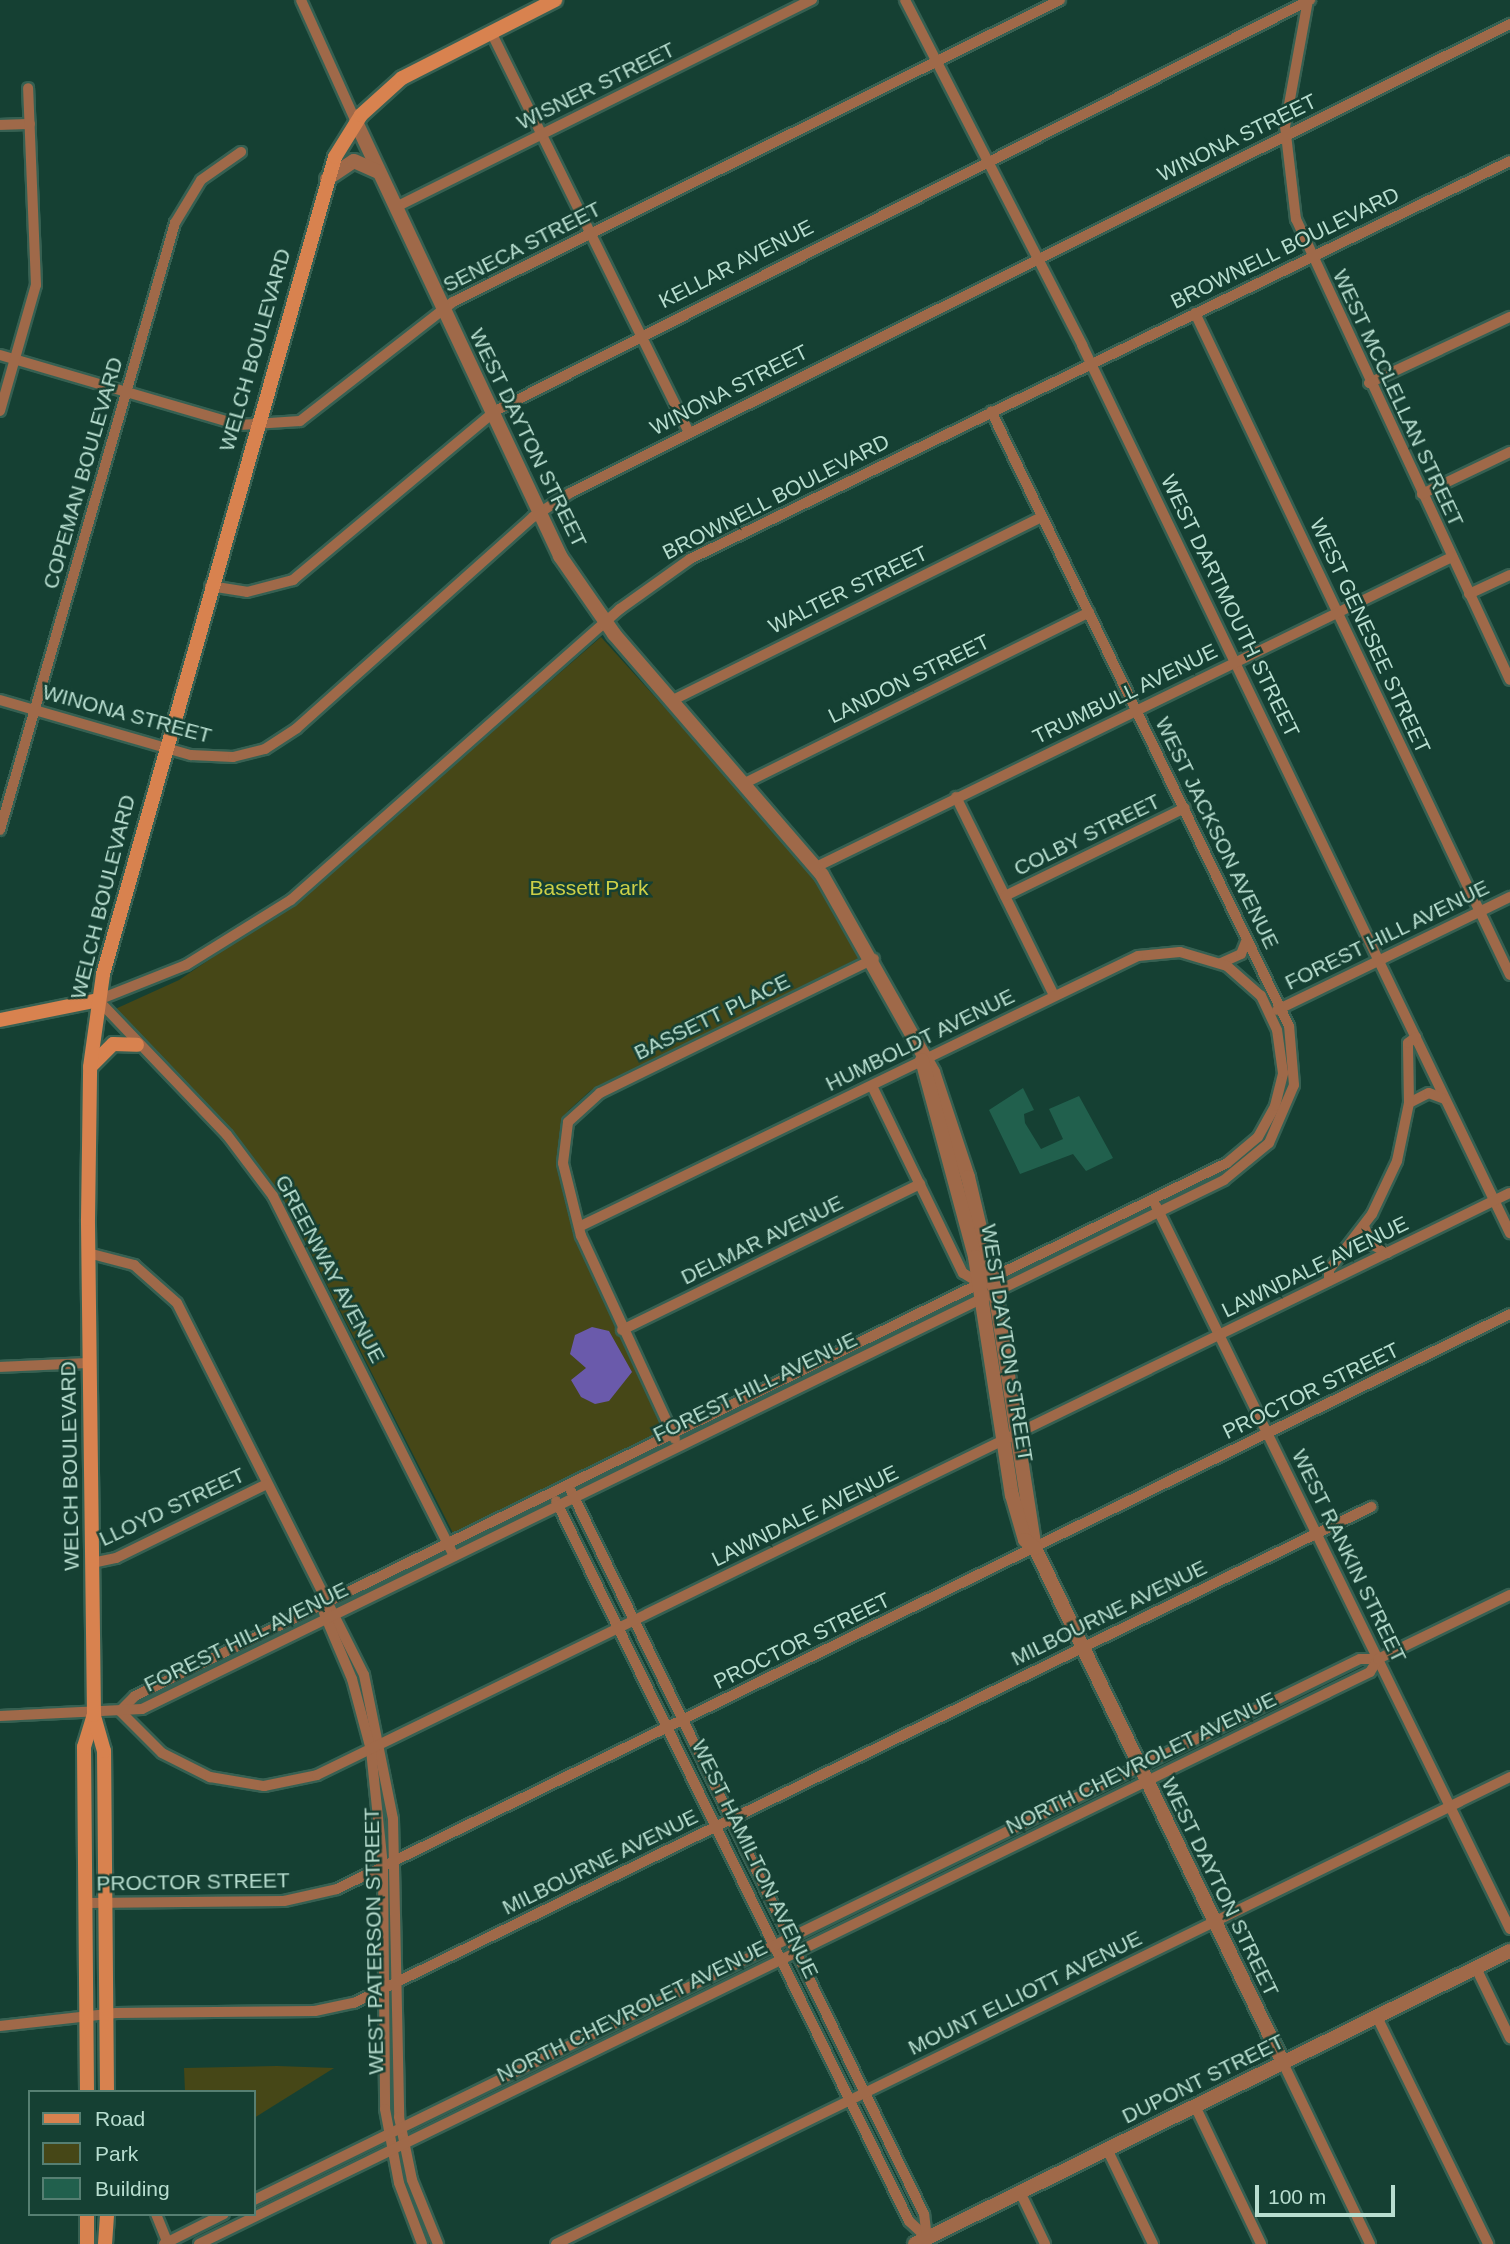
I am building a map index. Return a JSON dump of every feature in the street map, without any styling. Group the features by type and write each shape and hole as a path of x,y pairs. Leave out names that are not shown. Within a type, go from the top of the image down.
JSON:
{"main road":[{"name":"WELCH BOULEVARD","path":"107,2090 104,1743 94,1715 88,1253 90,1067 98,1000 163,747 327,179 356,122 402,78 555,0"},
{"path":"0,1020 98,1000"},
{"path":"90,1067 110,1045 137,1045"},
{"name":"WELCH BOULEVARD","path":"87,2090 84,1739 94,1715"},
{"path":"87,2216 87,2244"},
{"path":"105,2244 107,2216"}],"street":[{"name":"WEST DAYTON STREET","path":"301,0 537,513 605,623 747,782 816,867 874,959 922,1060 933,1072 987,1288 1022,1533 1035,1548 1080,1649 1370,2244"},
{"name":"WISNER STREET","path":"396,207 812,0"},
{"name":"WEST DARTMOUTH STREET","path":"905,0 1090,363 1510,1233"},
{"name":"SENECA STREET","path":"0,355 255,427 287,425 320,410 443,308 1060,0"},
{"name":"WEST MCCLELLAN STREET","path":"1308,0 1284,136 1291,197 1309,257 1510,680"},
{"name":"KELLAR AVENUE","path":"210,586 253,592 299,576 491,414 641,335 1308,0"},
{"name":"WINONA STREET","path":"0,700 163,747 233,757 283,739 537,513 689,432 1510,24"},
{"path":"491,32 689,432"},
{"path":"0,411 36,277 29,88"},
{"path":"0,125 30,124"},
{"name":"COPEMAN BOULEVARD","path":"0,830 178,214 204,176 241,152"},
{"path":"327,179 356,161 370,163 381,175"},
{"name":"BROWNELL BOULEVARD","path":"98,1000 186,965 283,906 605,623 702,553 1510,161"},
{"name":"WEST GENESEE STREET","path":"1195,313 1510,975"},
{"path":"1369,383 1510,317"},
{"name":"WEST JACKSON AVENUE","path":"991,411 1185,808 1246,937 1276,1010"},
{"path":"1422,494 1510,452"},
{"name":"WALTER STREET","path":"673,700 1042,517"},
{"name":"TRUMBULL AVENUE","path":"816,867 1452,557"},
{"path":"1469,594 1510,575"},
{"name":"LANDON STREET","path":"747,782 1089,612"},
{"path":"956,797 1054,995"},
{"name":"COLBY STREET","path":"1005,896 1185,808"},
{"name":"FOREST HILL AVENUE","path":"1276,1010 1510,897"},
{"path":"1221,963 1241,954 1246,937"},
{"name":"HUMBOLDT AVENUE","path":"579,1227 1054,995 1154,953 1188,953 1221,963 1251,983 1276,1010"},
{"name":"BASSETT PLACE","path":"579,1227 563,1156 571,1117 600,1093 874,959"},
{"name":"GREENWAY AVENUE","path":"98,1000 137,1045 227,1135 280,1207 454,1556"},
{"name":"FOREST HILL AVENUE","path":"0,1716 94,1715 142,1709 927,1325 987,1288 1098,1227 1234,1159 1267,1123 1283,1073 1276,1010"},
{"name":"FOREST HILL AVENUE","path":"120,1711 135,1696 921,1312 987,1288 1104,1238 1243,1168 1281,1125 1296,1069 1276,1010"},
{"path":"1329,1281 1329,1270 1364,1226 1393,1171 1409,1103 1408,1046 1416,1037"},
{"path":"872,1086 963,1273 987,1288"},
{"path":"1409,1103 1429,1093 1445,1099"},
{"name":"DELMAR AVENUE","path":"622,1330 920,1184"},
{"name":"LAWNDALE AVENUE","path":"120,1711 170,1759 241,1784 302,1780 371,1750 1510,1193"},
{"name":"WEST RANKIN STREET","path":"1153,1200 1510,1929"},
{"path":"1364,1226 1374,1247 1388,1253"},
{"path":"579,1227 622,1330 679,1446"},
{"path":"1098,1227 1104,1238"},
{"name":"WEST PATERSON STREET","path":"88,1253 126,1261 172,1298 364,1675 383,1744 395,1861 401,2128 438,2244"},
{"path":"921,1312 927,1325"},
{"name":"PROCTOR STREET","path":"86,1903 297,1900 383,1867 1510,1314"},
{"path":"824,1360 830,1372"},
{"path":"0,1367 89,1363"},
{"name":"LLOYD STREET","path":"92,1563 116,1558 267,1484"},
{"name":"WEST HAMILTON AVENUE","path":"568,1485 925,2218 924,2242"},
{"name":"WEST HAMILTON AVENUE","path":"553,1493 909,2221 924,2242"},
{"name":"MILBOURNE AVENUE","path":"0,2026 107,2013 321,2011 383,1990 1371,1507"},
{"name":"NORTH CHEVROLET AVENUE","path":"256,2199 1360,1659 1378,1659 1510,1595"},
{"name":"WEST PATERSON STREET","path":"332,1616 371,1750 383,1867 383,1990 388,2134 422,2244"},
{"name":"NORTH CHEVROLET AVENUE","path":"199,2244 1367,1674 1378,1659"},
{"path":"1227,1724 1234,1738"},
{"name":"MOUNT ELLIOTT AVENUE","path":"556,2244 1510,1777"},
{"path":"960,1854 968,1869"},
{"name":"DUPONT STREET","path":"924,2242 1510,1951"},
{"path":"1476,1968 1510,2038"},
{"path":"1377,2017 1488,2244"},
{"path":"590,2035 597,2049"},
{"path":"1195,2106 1261,2244"},
{"path":"1107,2149 1153,2244"},
{"path":"1020,2192 1045,2244"},
{"path":"157,2216 166,2244 220,2216"}],"green space":[{"name":"Bassett Park","path":"601,637 815,874 863,956 590,1091 568,1111 557,1155 572,1223 663,1431 454,1535 285,1202 234,1134 113,1010 179,980 304,896"},
{"path":"184,2068 334,2068 256,2117 256,2090 185,2090"}],"shaded area":[{"path":"592,1327 609,1331 632,1372 609,1401 595,1404 581,1397 571,1380 586,1368 570,1354 575,1335"}],"building":[{"path":"1023,1088 1034,1110 1024,1114 1025,1123 1041,1149 1063,1139 1049,1109 1079,1096 1113,1158 1086,1171 1073,1154 1020,1174 989,1110"}]}
